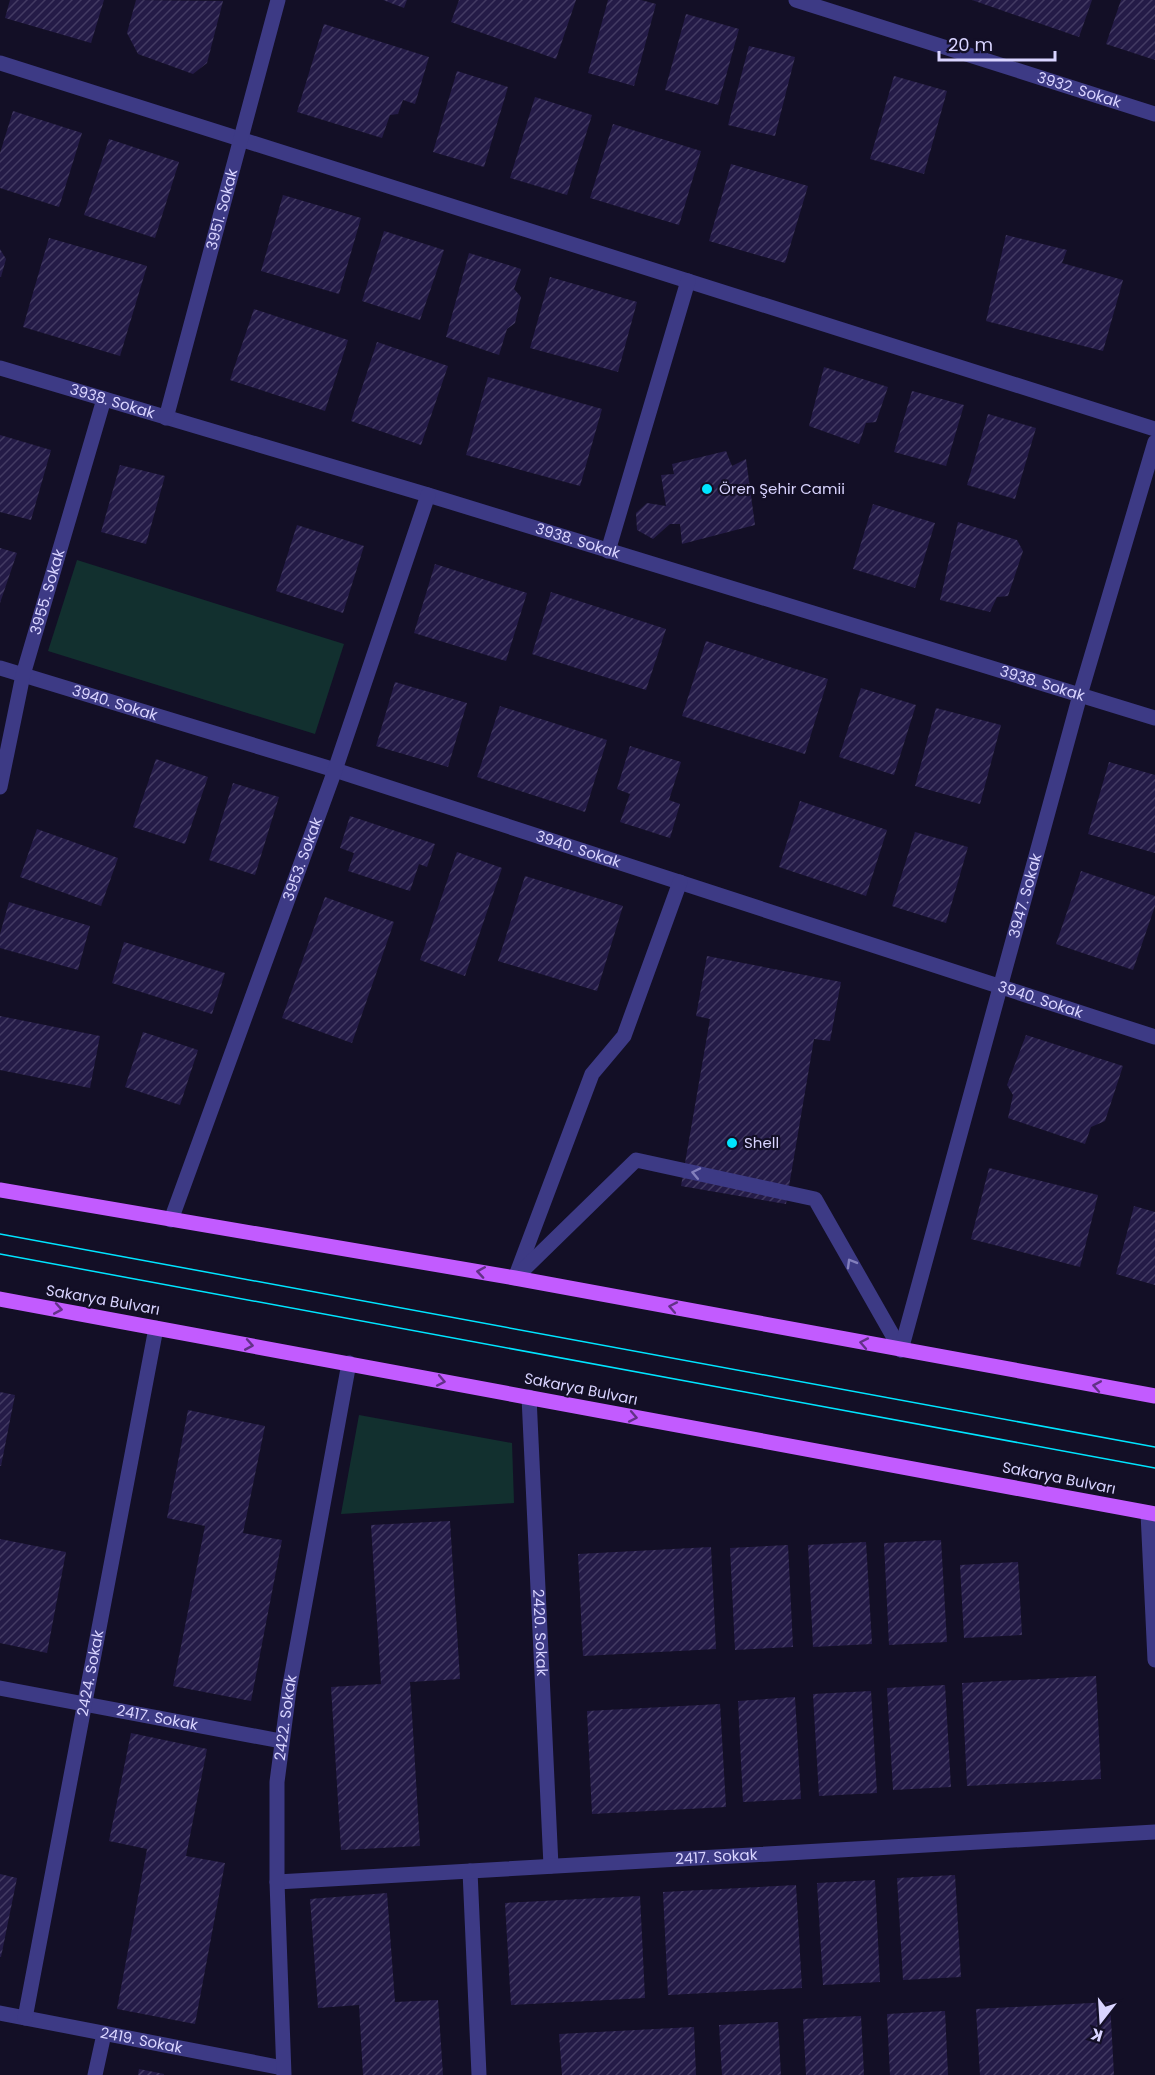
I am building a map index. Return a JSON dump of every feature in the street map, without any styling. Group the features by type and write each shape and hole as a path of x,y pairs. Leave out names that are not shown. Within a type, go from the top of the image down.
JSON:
{"main road":[{"path":"0,1190 515,1278 1155,1396"},
{"name":"Sakarya Bulvarı","path":"0,1299 1152,1514"}],"street":[{"name":"3951. Sokak","path":"166,418 278,0"},
{"name":"3932. Sokak","path":"796,0 1155,114"},
{"path":"0,63 1155,429"},
{"path":"608,550 688,281"},
{"name":"3938. Sokak","path":"0,368 428,495 1155,718"},
{"name":"3955. Sokak","path":"0,787 23,675 104,399"},
{"name":"3947. Sokak","path":"901,1350 1080,695 1155,442"},
{"name":"3953. Sokak","path":"171,1220 335,770 428,495"},
{"name":"3940. Sokak","path":"0,668 335,770 1155,1037"},
{"path":"515,1278 592,1074 624,1036 680,882"},
{"path":"515,1278 636,1160 815,1199 901,1350"},
{"name":"2424. Sokak","path":"25,2018 156,1328"},
{"name":"2422. Sokak","path":"283,2072 276,1827 281,1741 349,1363"},
{"name":"2420. Sokak","path":"529,1397 551,1866"},
{"path":"1152,1514 1155,1660"},
{"name":"2417. Sokak","path":"0,1688 281,1741"},
{"name":"2417. Sokak","path":"277,1882 1155,1832"},
{"path":"470,1871 479,2075"},
{"name":"2419. Sokak","path":"0,2013 283,2072"},
{"path":"95,2075 104,2034"}],"green space":[{"path":"77,560 344,644 315,734 48,651"},
{"path":"359,1415 512,1443 514,1503 341,1514"}],"building":[{"path":"10,0 104,0 91,43 5,18"},
{"path":"136,0 223,1 207,63 193,74 138,54 127,33"},
{"path":"383,0 407,0 404,8"},
{"path":"459,0 576,0 556,59 451,22"},
{"path":"608,0 641,0 656,4 634,86 588,73"},
{"path":"972,0 1092,0 1079,37"},
{"path":"1121,0 1155,0 1155,60 1106,44"},
{"path":"686,14 739,29 718,105 665,90"},
{"path":"324,24 429,57 415,104 403,100 398,114 390,115 382,138 297,112"},
{"path":"749,46 795,57 775,136 728,125"},
{"path":"457,71 508,87 484,167 433,152"},
{"path":"894,76 947,91 924,174 870,159"},
{"path":"535,97 592,115 567,195 510,178"},
{"path":"13,111 82,133 59,207 0,188 0,153"},
{"path":"613,124 701,151 679,225 590,198"},
{"path":"109,139 179,162 155,238 84,215"},
{"path":"731,164 808,186 785,263 709,241"},
{"path":"283,195 361,218 339,294 261,271"},
{"path":"384,231 444,250 420,320 362,301"},
{"path":"1006,235 1067,250 1062,263 1123,280 1103,351 986,321"},
{"path":"49,238 147,266 120,356 23,327"},
{"path":"0,249 6,259 1,277 0,277"},
{"path":"469,253 521,269 514,289 521,297 515,323 507,329 499,355 446,337"},
{"path":"550,277 637,302 618,372 530,348"},
{"path":"254,309 348,340 325,411 230,380"},
{"path":"377,342 448,366 421,445 351,421"},
{"path":"824,367 888,387 876,422 866,423 859,444 809,426"},
{"path":"488,377 602,409 580,486 466,455"},
{"path":"912,391 964,405 946,466 894,452"},
{"path":"988,414 1036,428 1015,499 967,485"},
{"path":"0,435 51,450 31,520 0,512"},
{"name":"Ören Şehir Camii","path":"726,451 732,466 746,459 755,525 682,544 680,524 670,524 653,539 637,530 636,513 647,503 666,506 661,475 674,474 672,464"},
{"path":"120,465 165,476 146,544 101,532"},
{"path":"873,504 935,523 915,588 853,569"},
{"path":"958,522 1017,540 1023,551 1008,596 997,597 990,612 940,600"},
{"path":"297,525 364,546 343,613 276,591"},
{"path":"0,548 17,553 0,603"},
{"path":"435,564 527,593 506,661 414,633"},
{"path":"551,592 666,629 646,690 532,654"},
{"path":"706,641 828,679 805,754 682,716"},
{"path":"395,682 467,703 448,767 376,746"},
{"path":"861,688 916,705 894,775 839,757"},
{"path":"500,706 607,740 585,812 477,777"},
{"path":"936,708 1001,725 980,804 915,786"},
{"path":"630,746 681,762 669,800 680,804 670,838 620,822 630,794 617,789"},
{"path":"156,759 208,777 185,844 133,827"},
{"path":"1109,762 1155,775 1155,853 1088,834"},
{"path":"233,783 279,797 255,875 209,860"},
{"path":"800,801 887,830 866,896 779,867"},
{"path":"350,816 435,844 427,867 419,864 410,891 348,871 354,853 340,848"},
{"path":"37,829 118,858 101,906 20,877"},
{"path":"915,832 968,847 946,923 892,906"},
{"path":"457,852 502,868 465,976 420,960"},
{"path":"1081,871 1155,896 1155,906 1133,970 1056,944"},
{"path":"525,876 623,906 597,991 498,961"},
{"path":"325,897 394,922 352,1043 282,1018"},
{"path":"9,902 90,926 78,970 0,948 0,934"},
{"path":"124,942 225,973 212,1014 112,983"},
{"path":"707,956 841,982 830,1041 814,1039 786,1204 681,1186 710,1019 696,1016"},
{"path":"0,1016 100,1036 90,1088 0,1070"},
{"path":"143,1032 198,1050 180,1105 125,1087"},
{"path":"1026,1035 1123,1066 1105,1121 1091,1127 1085,1144 1008,1118 1013,1095 1007,1085"},
{"path":"989,1168 1098,1195 1080,1267 971,1239"},
{"path":"1134,1206 1155,1212 1155,1285 1116,1274"},
{"path":"0,1392 15,1395 1,1466 0,1466"},
{"path":"188,1410 265,1426 243,1533 282,1540 251,1701 173,1686 205,1526 167,1518"},
{"path":"450,1521 460,1679 410,1682 420,1846 341,1850 331,1687 381,1684 371,1525"},
{"path":"0,1539 66,1552 47,1653 0,1643"},
{"path":"941,1540 947,1642 889,1645 884,1543"},
{"path":"866,1542 872,1644 813,1647 808,1545"},
{"path":"788,1545 793,1647 735,1650 730,1548"},
{"path":"711,1547 716,1649 583,1656 578,1554"},
{"path":"1018,1562 1022,1635 964,1638 960,1565"},
{"path":"1096,1676 1101,1779 967,1786 962,1683"},
{"path":"945,1685 951,1787 893,1790 887,1688"},
{"path":"871,1691 877,1793 819,1796 813,1694"},
{"path":"795,1697 801,1799 743,1802 738,1701"},
{"path":"720,1704 726,1807 592,1814 587,1711"},
{"path":"131,1733 207,1749 186,1856 225,1863 195,2024 117,2009 147,1849 109,1841"},
{"path":"0,1874 17,1878 1,1957 0,1957"},
{"path":"955,1875 961,1977 903,1980 897,1878"},
{"path":"875,1880 880,1982 823,1985 817,1883"},
{"path":"796,1885 802,1988 668,1995 663,1892"},
{"path":"387,1893 395,2002 438,2000 443,2075 363,2075 359,2005 318,2008 310,1899"},
{"path":"640,1896 645,1998 511,2005 505,1903"},
{"path":"1110,2002 1114,2075 980,2075 976,2009"},
{"path":"945,2011 948,2075 890,2075 887,2014"},
{"path":"861,2016 864,2075 806,2075 803,2019"},
{"path":"778,2022 781,2075 722,2075 719,2025"},
{"path":"694,2027 696,2075 562,2075 559,2034"},
{"path":"139,2069 164,2074 164,2075 138,2075"}],"tram line":[{"path":"0,1234 1155,1447"},
{"path":"0,1254 1155,1468"}],"place":[{"name":"Ören Şehir Camii","path":"707,489"},
{"name":"Shell","path":"732,1143"}]}
